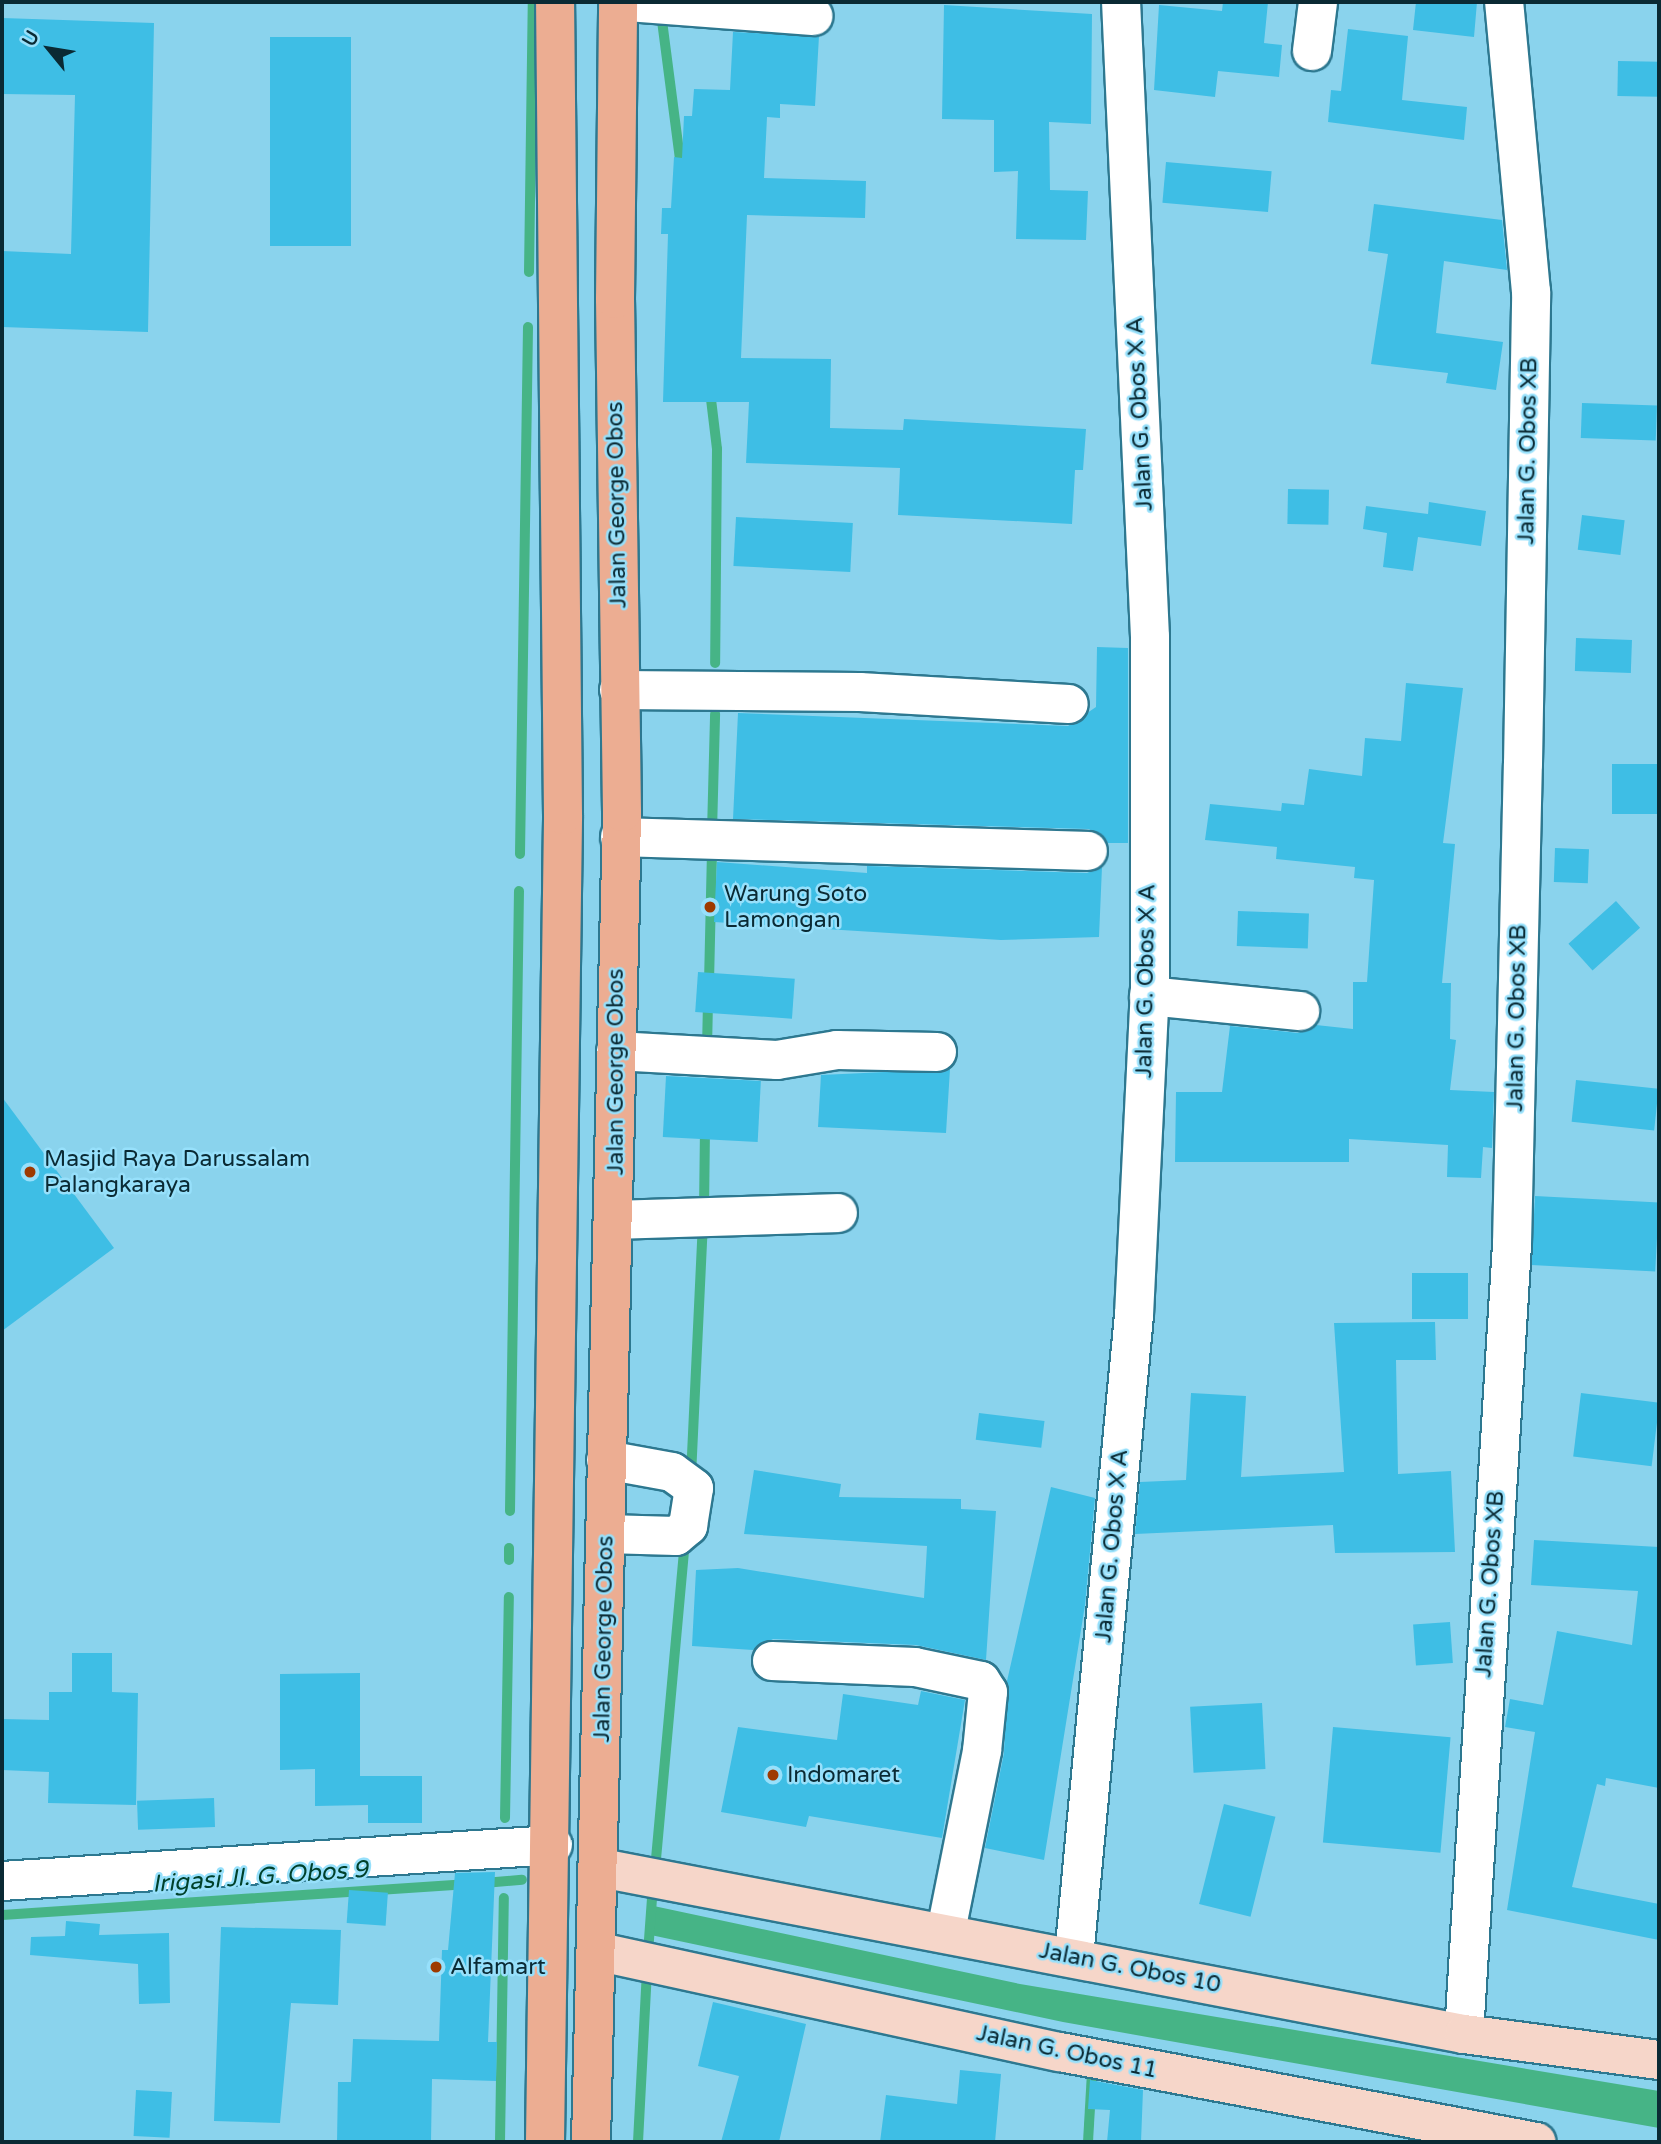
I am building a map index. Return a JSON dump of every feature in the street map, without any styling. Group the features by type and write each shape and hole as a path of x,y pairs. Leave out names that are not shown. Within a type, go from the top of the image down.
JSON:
{"main road":[{"name":"Jalan George Obos","path":"545,2142 553,1845 562,815 555,2"},
{"name":"Jalan George Obos","path":"591,2142 628,1957 635,1874 606,1534 606,1460 615,1220 620,837 618,2"}],"street":[{"path":"627,2 813,16"},
{"name":"Jalan G. Obos X A","path":"1074,1957 1134,1315 1149,996 1150,637 1121,2"},
{"path":"1312,51 1318,2"},
{"name":"Jalan G. Obos XB","path":"1464,2034 1513,1244 1523,750 1531,292 1504,2"},
{"path":"619,690 860,692 1069,704"},
{"path":"620,837 1088,851"},
{"path":"1149,996 1300,1011"},
{"path":"616,1051 777,1060 837,1050 937,1052"},
{"path":"615,1220 838,1213"},
{"path":"606,1460 672,1472 694,1488 688,1526 676,1536 606,1534"},
{"path":"772,1661 915,1667 981,1681 988,1692 982,1751 946,1931"},
{"path":"2,1881 553,1845"},
{"name":"Jalan G. Obos 10","path":"635,1874 946,1931 1464,2034 1659,2060"},
{"name":"Jalan G. Obos 11","path":"628,1957 1471,2138 1537,2142"}],"shaded area":[{"path":"649,1905 1020,1984 1659,2091 1659,2128 1063,2022 646,1934"}],"building":[{"path":"1223,2 1268,2 1264,43 1282,45 1279,77 1218,71 1215,97 1154,90 1159,5 1222,11"},
{"path":"1416,2 1477,2 1474,37 1413,30"},
{"path":"944,5 1092,14 1091,124 1049,122 1050,190 1088,191 1086,240 1016,239 1018,171 994,172 994,120 942,119"},
{"path":"2,18 154,23 148,332 2,327 2,251 71,254 75,95 2,94"},
{"path":"1348,29 1408,36 1402,100 1467,107 1464,140 1328,122 1331,90 1341,91"},
{"path":"733,32 819,36 815,106 780,104 780,118 767,117 764,178 866,181 865,218 747,215 741,358 831,359 830,428 903,430 904,419 1086,429 1083,470 1075,470 1072,524 898,515 900,468 746,463 749,402 663,402 668,234 661,234 662,208 671,208 674,157 682,158 684,116 692,116 694,89 730,90"},
{"path":"270,37 351,37 351,246 270,246"},
{"path":"1618,61 1659,62 1658,97 1617,96"},
{"path":"1166,162 1272,171 1268,212 1162,203"},
{"path":"1374,204 1502,220 1507,270 1444,261 1436,333 1503,342 1496,390 1446,383 1448,373 1371,364 1388,254 1368,251"},
{"path":"1582,403 1657,406 1656,441 1581,438"},
{"path":"1288,489 1329,490 1328,525 1287,524"},
{"path":"1429,502 1486,511 1481,546 1418,537 1413,571 1383,567 1387,533 1363,529 1366,506 1428,514"},
{"path":"1582,515 1625,520 1620,555 1578,550"},
{"path":"736,517 853,523 850,572 733,566"},
{"path":"1576,638 1632,640 1631,673 1575,671"},
{"path":"1097,647 1128,648 1128,843 1108,843 1089,829 733,819 738,713 1068,726 1096,707"},
{"path":"1406,683 1463,688 1443,843 1455,844 1442,983 1451,983 1450,1039 1456,1040 1450,1090 1494,1092 1492,1148 1483,1147 1481,1178 1447,1177 1448,1145 1349,1139 1349,1162 1175,1162 1176,1092 1222,1092 1230,1026 1298,1033 1316,1025 1353,1029 1353,982 1367,982 1374,880 1354,878 1355,867 1276,859 1277,847 1205,840 1210,804 1281,811 1282,803 1304,805 1309,769 1362,776 1365,738 1401,741"},
{"path":"1612,764 1659,764 1659,814 1612,814"},
{"path":"1555,848 1589,849 1588,883 1554,882"},
{"path":"717,862 867,873 867,866 1087,873 1102,867 1099,937 1001,940 714,922"},
{"path":"1616,901 1640,928 1593,971 1568,944"},
{"path":"1238,911 1309,913 1308,948 1237,946"},
{"path":"698,972 795,979 792,1019 695,1012"},
{"path":"950,1069 946,1133 818,1127 821,1075"},
{"path":"666,1076 761,1081 758,1142 663,1137"},
{"path":"1576,1080 1659,1089 1654,1130 1572,1122"},
{"name":"Masjid Raya Darussalam Palangkaraya","path":"2,1097 114,1248 2,1331"},
{"path":"1535,1196 1659,1202 1655,1271 1531,1265"},
{"path":"1412,1273 1468,1273 1468,1319 1412,1319"},
{"path":"1435,1322 1436,1360 1396,1360 1398,1474 1451,1471 1455,1552 1335,1553 1333,1525 1135,1534 1140,1482 1186,1480 1191,1393 1246,1396 1241,1477 1344,1472 1334,1323"},
{"path":"1581,1393 1659,1403 1652,1466 1573,1457"},
{"path":"979,1413 1045,1421 1041,1448 976,1440"},
{"path":"754,1470 841,1484 839,1497 961,1499 961,1509 996,1511 986,1660 916,1645 773,1639 753,1650 692,1646 696,1570 738,1568 924,1598 927,1546 744,1534"},
{"path":"1051,1487 1095,1498 1085,1605 1044,1860 985,1848 1004,1753 1007,1681"},
{"path":"1534,1540 1659,1547 1659,1788 1606,1778 1605,1786 1597,1784 1572,1887 1659,1904 1659,1940 1507,1910 1535,1732 1505,1727 1510,1699 1543,1705 1557,1631 1632,1645 1638,1591 1531,1585"},
{"path":"1450,1622 1453,1663 1416,1665 1413,1625"},
{"path":"72,1653 112,1653 112,1692 138,1693 136,1805 48,1803 49,1772 2,1770 2,1719 49,1720 49,1692 72,1692"},
{"path":"360,1673 360,1776 422,1776 422,1823 368,1823 368,1805 315,1806 315,1769 280,1770 280,1674"},
{"path":"921,1691 965,1700 942,1838 809,1816 806,1827 721,1812 738,1727 837,1740 843,1694 918,1705"},
{"path":"1262,1703 1265,1769 1194,1773 1190,1707"},
{"path":"1333,1727 1451,1737 1440,1853 1323,1843"},
{"path":"214,1798 215,1827 138,1830 137,1801"},
{"path":"1224,1804 1275,1817 1251,1917 1199,1904"},
{"path":"495,1872 488,2042 497,2042 496,2081 432,2079 431,2142 337,2142 338,2082 351,2082 353,2039 439,2041 442,1950 448,1950 455,1873"},
{"path":"349,1890 388,1893 386,1926 347,1923"},
{"path":"66,1921 100,1924 99,1935 169,1933 170,2003 139,2004 138,1964 30,1955 31,1937 65,1936"},
{"path":"221,1927 341,1930 338,2005 291,2003 280,2123 214,2121"},
{"path":"713,2002 806,2024 779,2142 721,2142 739,2076 698,2066"},
{"path":"960,2070 1001,2074 995,2142 880,2142 886,2095 957,2104"},
{"path":"1090,2080 1143,2090 1141,2142 1107,2142 1110,2110 1088,2109"},
{"path":"136,2090 172,2092 170,2138 134,2136"}],"waterway":[{"path":"529,272 533,2"},
{"path":"661,13 681,168"},
{"path":"520,854 528,327"},
{"path":"710,391 717,449 715,663"},
{"path":"712,832 715,714"},
{"path":"709,983 712,847"},
{"path":"510,1511 519,891"},
{"path":"707,1049 708,1001"},
{"path":"704,1210 705,1127"},
{"path":"691,1476 703,1225"},
{"path":"655,1870 685,1540"},
{"path":"509,1548 509,1560"},
{"path":"505,1818 509,1597"},
{"name":"Irigasi Jl. G. Obos 9","path":"484,1883 522,1880"},
{"name":"Irigasi Jl. G. Obos 9","path":"2,1915 465,1884"},
{"path":"648,1953 653,1885"},
{"path":"500,2142 504,1898"},
{"path":"638,2142 647,1972"},
{"path":"1088,2142 1092,2073"}],"place":[{"name":"Warung Soto Lamongan","path":"710,907"},
{"name":"Masjid Raya Darussalam Palangkaraya","path":"30,1172"},
{"name":"Indomaret","path":"773,1775"},
{"name":"Alfamart","path":"436,1967"}]}
